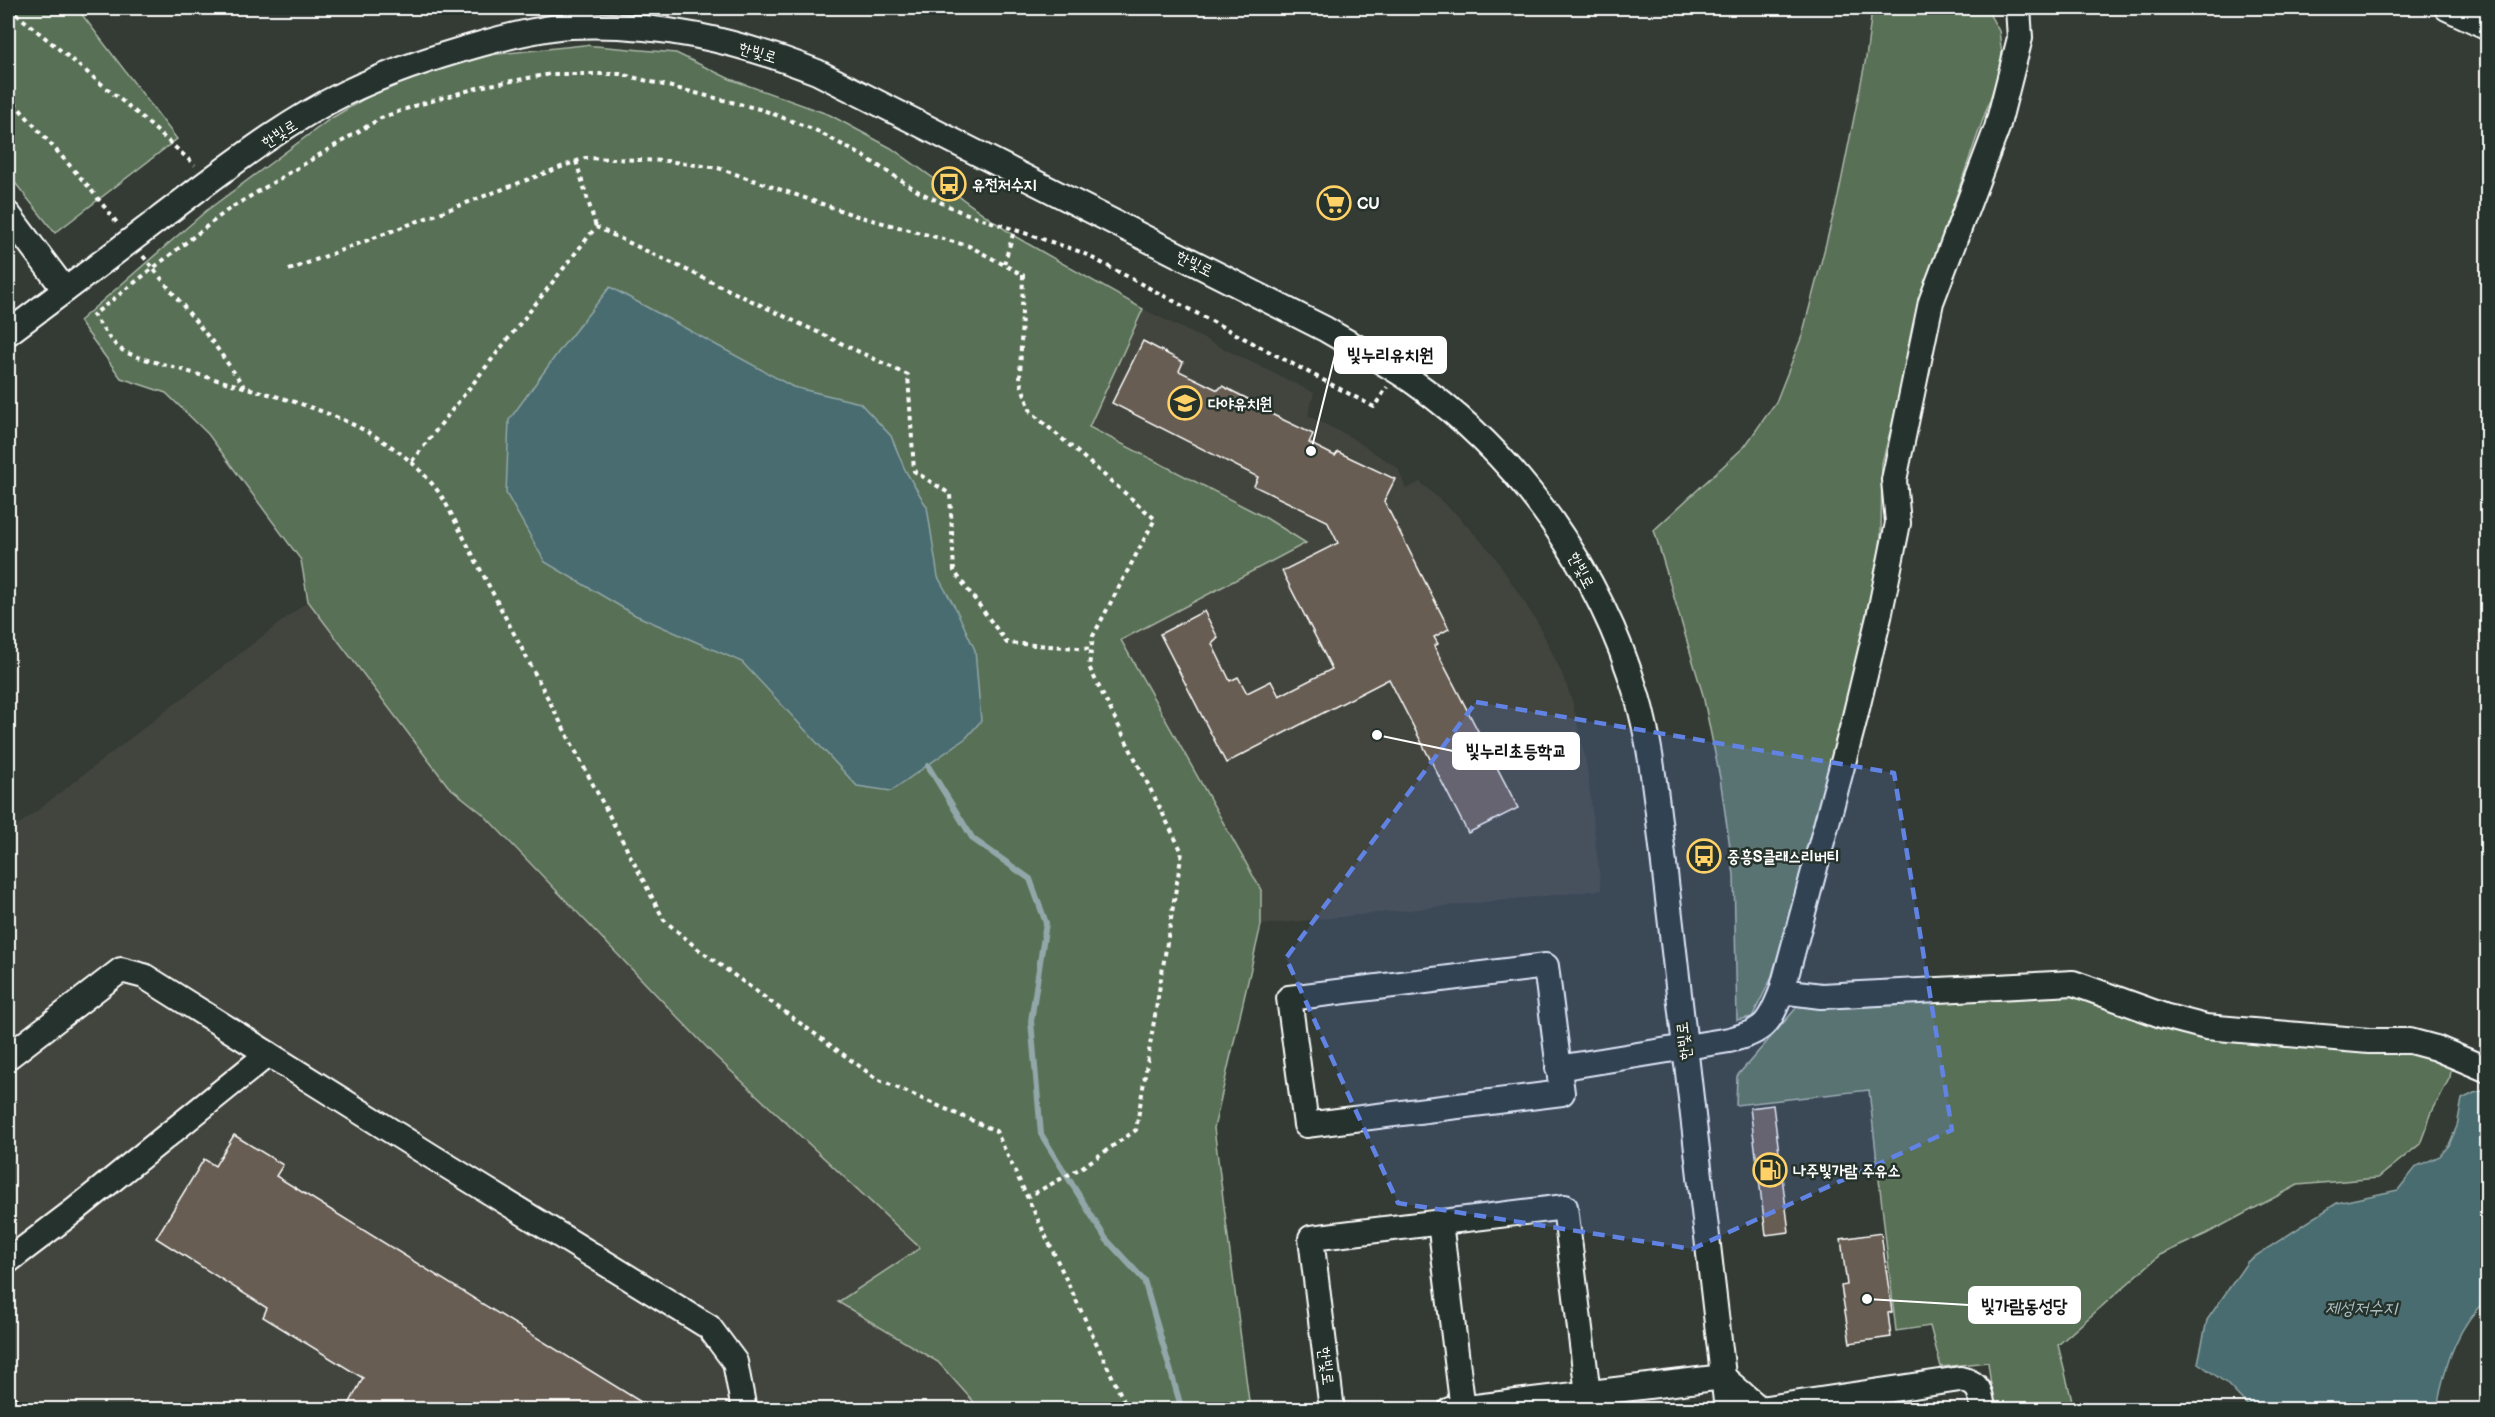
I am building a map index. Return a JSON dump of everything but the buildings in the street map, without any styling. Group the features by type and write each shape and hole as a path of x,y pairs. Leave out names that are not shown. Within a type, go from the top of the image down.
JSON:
{"street":[{"path":"1558,1068 1684,1049 1752,1034 1764,1026 1773,1013 1782,991 1853,725 1879,617 1898,523 1894,480 1930,302 1996,128 2020,38 2018,8"},
{"path":"2447,8 2487,27"},
{"name":"한빛로","path":"8,333 204,185 279,132 343,94 440,55 511,36 568,26 612,26 689,33 766,52 817,72 1325,330 1397,371 1468,426 1541,505 1569,545 1622,652 1637,696 1653,773 1727,1410"},
{"path":"8,214 65,290"},
{"path":"1546,966 1558,1068 1562,1093 1306,1125 1289,998 1546,966"},
{"path":"8,1057 121,970 144,975 709,1327 735,1362 744,1410"},
{"path":"1782,991 1821,996 2073,983 2164,1016 2206,1027 2369,1041 2410,1041 2436,1048 2487,1070"},
{"path":"8,1261 75,1210 268,1054"},
{"name":"한빛로","path":"1332,1410 1311,1238 1565,1207 1589,1401"},
{"path":"1440,1222 1459,1409 1589,1401 1723,1377 1760,1409 1960,1379 1973,1381 1978,1385 1983,1410"}],"path":[{"path":"9,8 138,114 204,185"},
{"path":"1128,1410 1029,1196 996,1131 877,1079 698,950 664,920 444,500 432,482 412,461 385,442 347,421 121,350 93,315 229,209 381,118 484,86 550,74 620,74 763,110 816,130 863,156 919,192 959,211 1081,252 1374,407 1397,371"},
{"path":"289,270 576,161 585,158 611,158 668,161 718,168 857,216 969,246 1023,275 1020,381 1031,412 1155,519 1093,636 1089,667 1182,852 1136,1130 1081,1168 1029,1196"},
{"path":"576,161 596,227 908,375 914,471 950,494 954,571 1007,643 1092,649"},
{"path":"412,461 596,227"},
{"path":"1004,264 1014,230"}],"highlighted area":[{"path":"1476,702 1894,773 1952,1130 1692,1249 1398,1203 1286,958"}],"shaded area":[{"path":"1143,309 1314,393 1308,416 1347,435 1398,468 1406,489 1420,482 1456,514 1493,554 1539,625 1572,700 1587,769 1601,890 1261,925 1261,890 1121,640 1306,543 1266,518 1089,427"},
{"path":"308,601 448,786 483,814 715,1056 1063,1383 1082,1410 8,1410 8,833"}],"green space":[{"path":"8,8 77,8 177,139 55,233 8,174"},
{"path":"1869,8 1986,8 1999,31 2003,62 1934,260 1882,463 1881,537 1876,582 1798,888 1771,979 1752,1017 1737,1020 1734,875 1720,778 1703,695 1654,530 1745,446 1776,402 1802,336 1838,197 1866,58 1871,18"},
{"path":"584,45 676,53 730,79 830,115 891,148 1016,237 1143,309 1089,427 1266,518 1306,543 1121,640 1261,890 1261,925 1214,1128 1250,1409 980,1409 938,1362 838,1302 920,1248 715,1056 483,814 448,786 308,601 301,560 208,434 166,393 121,378 79,321 206,211 330,119 391,83 470,57"},
{"path":"2086,997 2197,1035 2369,1053 2408,1051 2452,1064 2450,1077 2432,1112 2420,1144 2378,1178 2298,1185 2206,1234 2160,1255 2058,1345 2074,1409 1994,1409 1988,1362 1941,1367 1930,1326 1896,1331 1869,1090 1736,1105 1737,1076 1798,1006"}],"water":[{"path":"610,287 793,387 860,403 891,436 905,470 927,507 938,577 975,650 981,721 966,738 891,791 857,786 742,662 635,615 545,562 506,493 509,420 562,347"},
{"name":"제성저수지","path":"2487,1090 2487,1299 2467,1322 2453,1350 2443,1379 2437,1409 2251,1409 2226,1383 2198,1363 2207,1320 2248,1261 2337,1203 2398,1190 2417,1166 2440,1156 2449,1145 2457,1126 2462,1099"}],"waterway":[{"path":"928,766 973,839 1030,879 1046,923 1031,1021 1041,1134 1106,1239 1144,1280 1182,1410"}],"place":[{"name":"유전저수지","path":"949,184"},
{"name":"CU","path":"1334,203"},
{"name":"다야유치원","path":"1185,403"},
{"name":"빛누리유치원","path":"1311,451"},
{"name":"빛누리초등학교","path":"1377,735"},
{"name":"중흥S클래스리버티","path":"1704,856"},
{"name":"나주빛가람 주유소","path":"1770,1170"},
{"name":"빛가람동성당","path":"1867,1299"}]}
